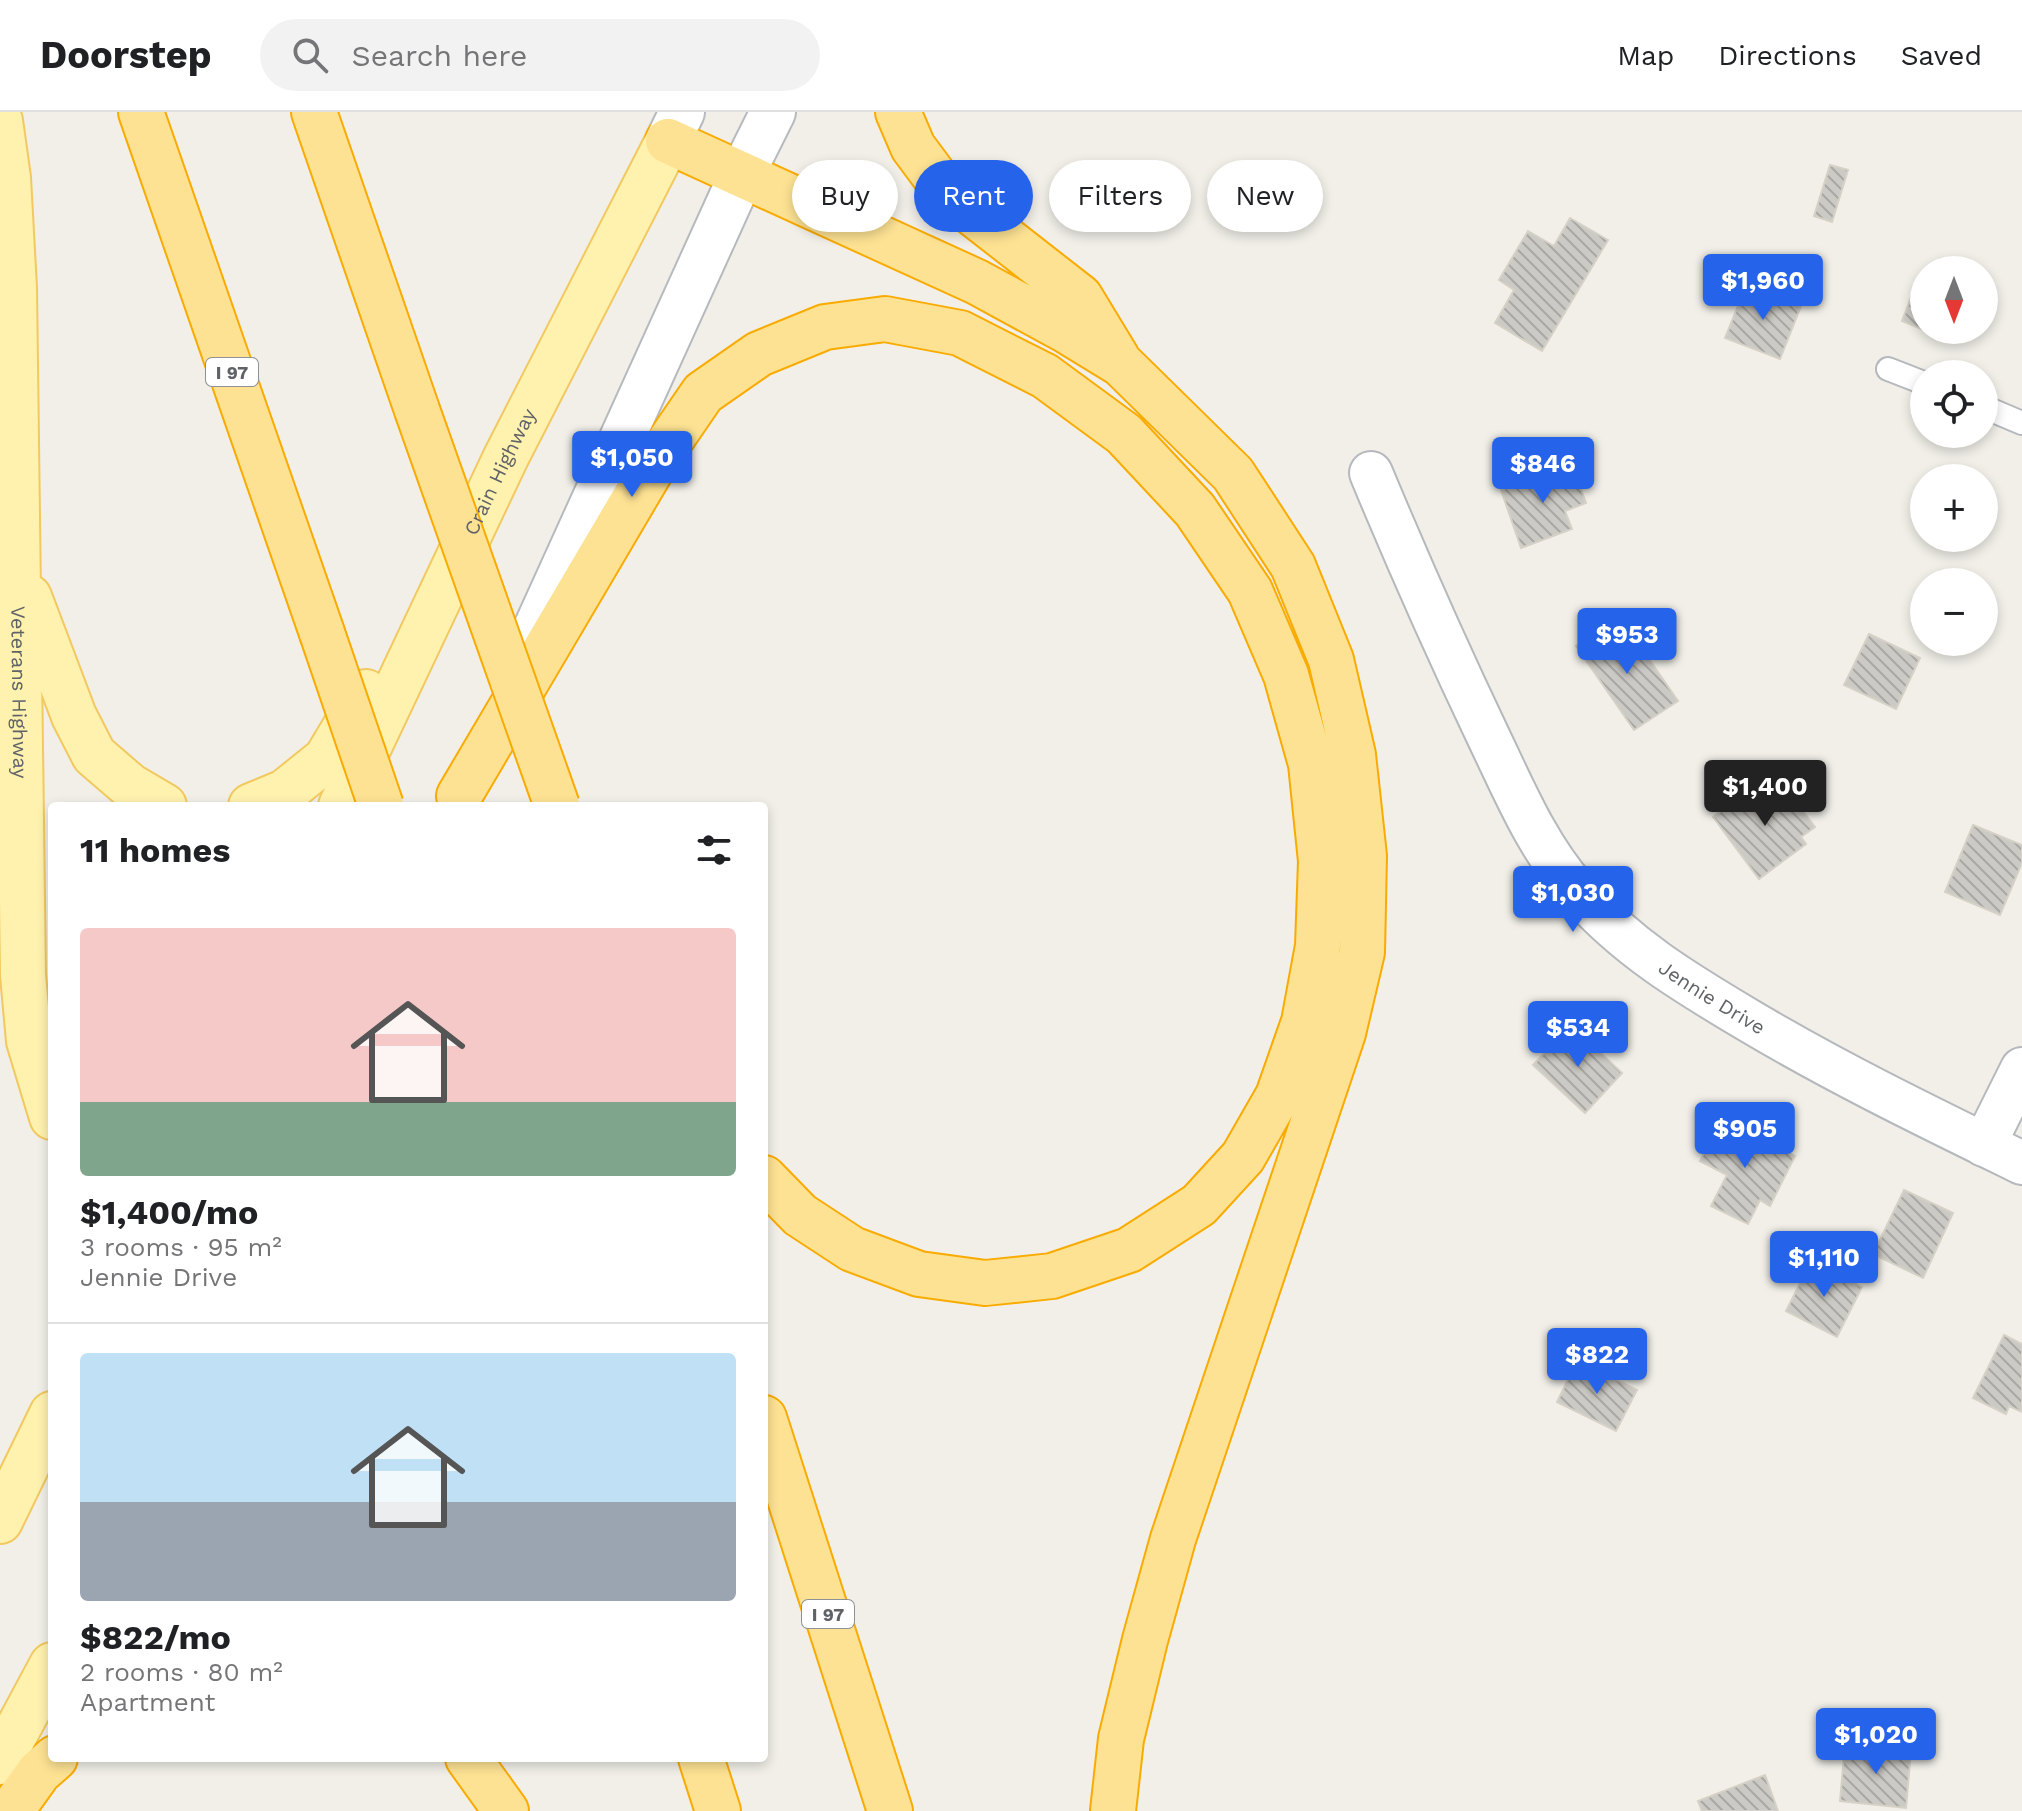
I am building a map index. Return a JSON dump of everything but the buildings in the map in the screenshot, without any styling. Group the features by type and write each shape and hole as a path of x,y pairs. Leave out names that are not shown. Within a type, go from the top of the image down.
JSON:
{"highway":[{"name":"I 97","path":"141,112 380,802"},
{"path":"314,112 556,802"},
{"path":"898,112 913,147 948,194 1080,297 1121,364 1233,474 1293,566 1331,660 1353,755 1364,856 1362,952 1343,1033 1173,1539 1121,1739 1113,1811"},
{"path":"675,126 742,174 977,282 1121,364"},
{"path":"457,801 657,460 703,393 759,354 825,327 885,319 960,333 1045,376 1124,434 1195,510 1250,591 1286,675 1311,764 1321,861 1318,946 1304,1022 1278,1096 1243,1157 1199,1205 1129,1250 1052,1276 985,1283 919,1274 852,1249 800,1215 768,1182"},
{"name":"I 97","path":"768,1430 890,1811"},
{"path":"11,1811 39,1772 50,1762"},
{"path":"470,1762 506,1811"},
{"path":"702,1762 718,1811"}],"main road":[{"name":"Veterans Highway","path":"0,121 8,178 14,288 23,975 29,1041 48,1104"},
{"name":"Crain Highway","path":"343,802 506,457 675,126"},
{"path":"261,802 285,792 326,759 506,457"},
{"path":"18,567 74,716 94,755 130,786 157,802"},
{"path":"0,1521 48,1422"},
{"path":"0,1762 48,1672"}],"street":[{"path":"457,801 773,112"},
{"name":"Jennie Drive","path":"1371,473 1438,633 1517,797 1542,843 1574,888 1615,931 1668,972 1847,1076 2022,1163"},
{"path":"1984,1145 2022,1069"}],"lane":[{"path":"1888,369 1910,378"},
{"path":"1998,413 2022,423"}]}
